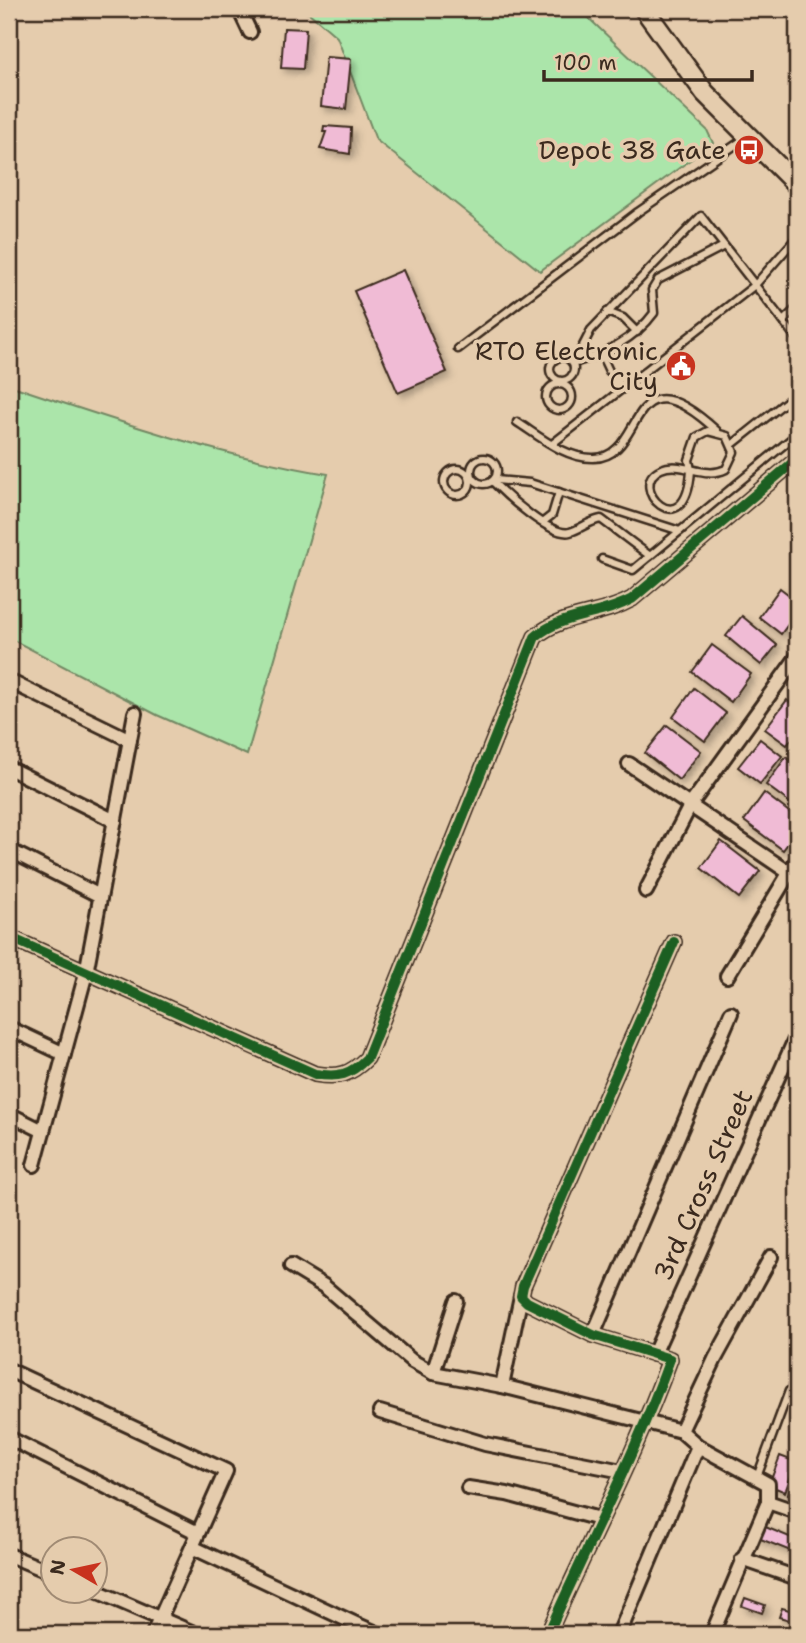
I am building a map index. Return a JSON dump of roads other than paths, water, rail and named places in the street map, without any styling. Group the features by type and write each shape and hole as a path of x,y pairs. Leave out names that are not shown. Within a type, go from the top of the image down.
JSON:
{"main road":[{"path":"644,9 705,93 797,185"}],"street":[{"path":"239,9 250,32"},
{"path":"9,937 315,1074 332,1077 352,1073 367,1058 535,637 565,618 606,611 632,599 797,459"},
{"path":"646,891 691,804 797,657"},
{"path":"9,681 130,740"},
{"path":"34,1165 86,973 135,713"},
{"path":"629,764 793,875"},
{"path":"9,768 115,821"},
{"path":"9,850 100,896"},
{"path":"727,976 793,875 797,860"},
{"path":"502,1386 523,1286 674,942"},
{"path":"593,1335 731,1013"},
{"path":"9,1028 64,1054"},
{"name":"3rd Cross Street","path":"654,1354 789,1047 797,1035"},
{"path":"9,1114 43,1131"},
{"path":"681,1431 715,1359 771,1257"},
{"path":"291,1266 324,1286 412,1361 433,1373 502,1386 681,1431 698,1446 768,1484 768,1502 712,1634"},
{"path":"521,1296 593,1335 670,1359 647,1422 599,1519 548,1634"},
{"path":"433,1373 456,1301"},
{"path":"9,1370 226,1471 153,1634"},
{"path":"380,1412 485,1444 622,1471"},
{"path":"9,1438 198,1533"},
{"path":"619,1634 698,1446"},
{"path":"468,1488 507,1494 599,1519"},
{"path":"768,1502 797,1512"},
{"path":"191,1547 357,1630 379,1634"},
{"path":"9,1555 38,1567"},
{"path":"742,1559 797,1578"},
{"path":"108,1596 196,1634"}],"lane":[{"path":"458,349 638,212 749,136"},
{"path":"724,246 654,284 654,313 637,332 601,354 574,363 561,357 553,362 550,374 558,383 567,388 571,397 568,406 559,410 550,407 546,398 549,389 558,383 569,377 574,363 591,330 701,216 797,339"},
{"path":"552,444 755,285 797,237"},
{"path":"783,321 797,308"},
{"path":"607,313 623,318 637,332"},
{"path":"601,354 609,371"},
{"path":"733,444 797,393"},
{"path":"517,422 552,444 584,458 597,459 614,452 646,405 657,400 691,407 727,436 733,444 732,460 726,469 707,474 691,470 661,469 652,478 649,488 652,499 659,506 670,509 688,498 691,470 689,460 696,437 708,430 717,430"},
{"path":"602,559 633,570 797,434"},
{"path":"650,556 606,521 594,520 569,532 555,531 512,501 495,481 496,467 485,459 473,462 469,474 469,484 464,492 454,494 447,489 445,479 450,471 460,470 469,474 478,481 495,481 530,483 680,531"},
{"path":"543,522 552,515 559,492"},
{"path":"756,1479 789,1391"}],"place":[{"name":"Depot 38 Gate","path":"749,150"},
{"name":"RTO Electronic City","path":"681,366"}]}
